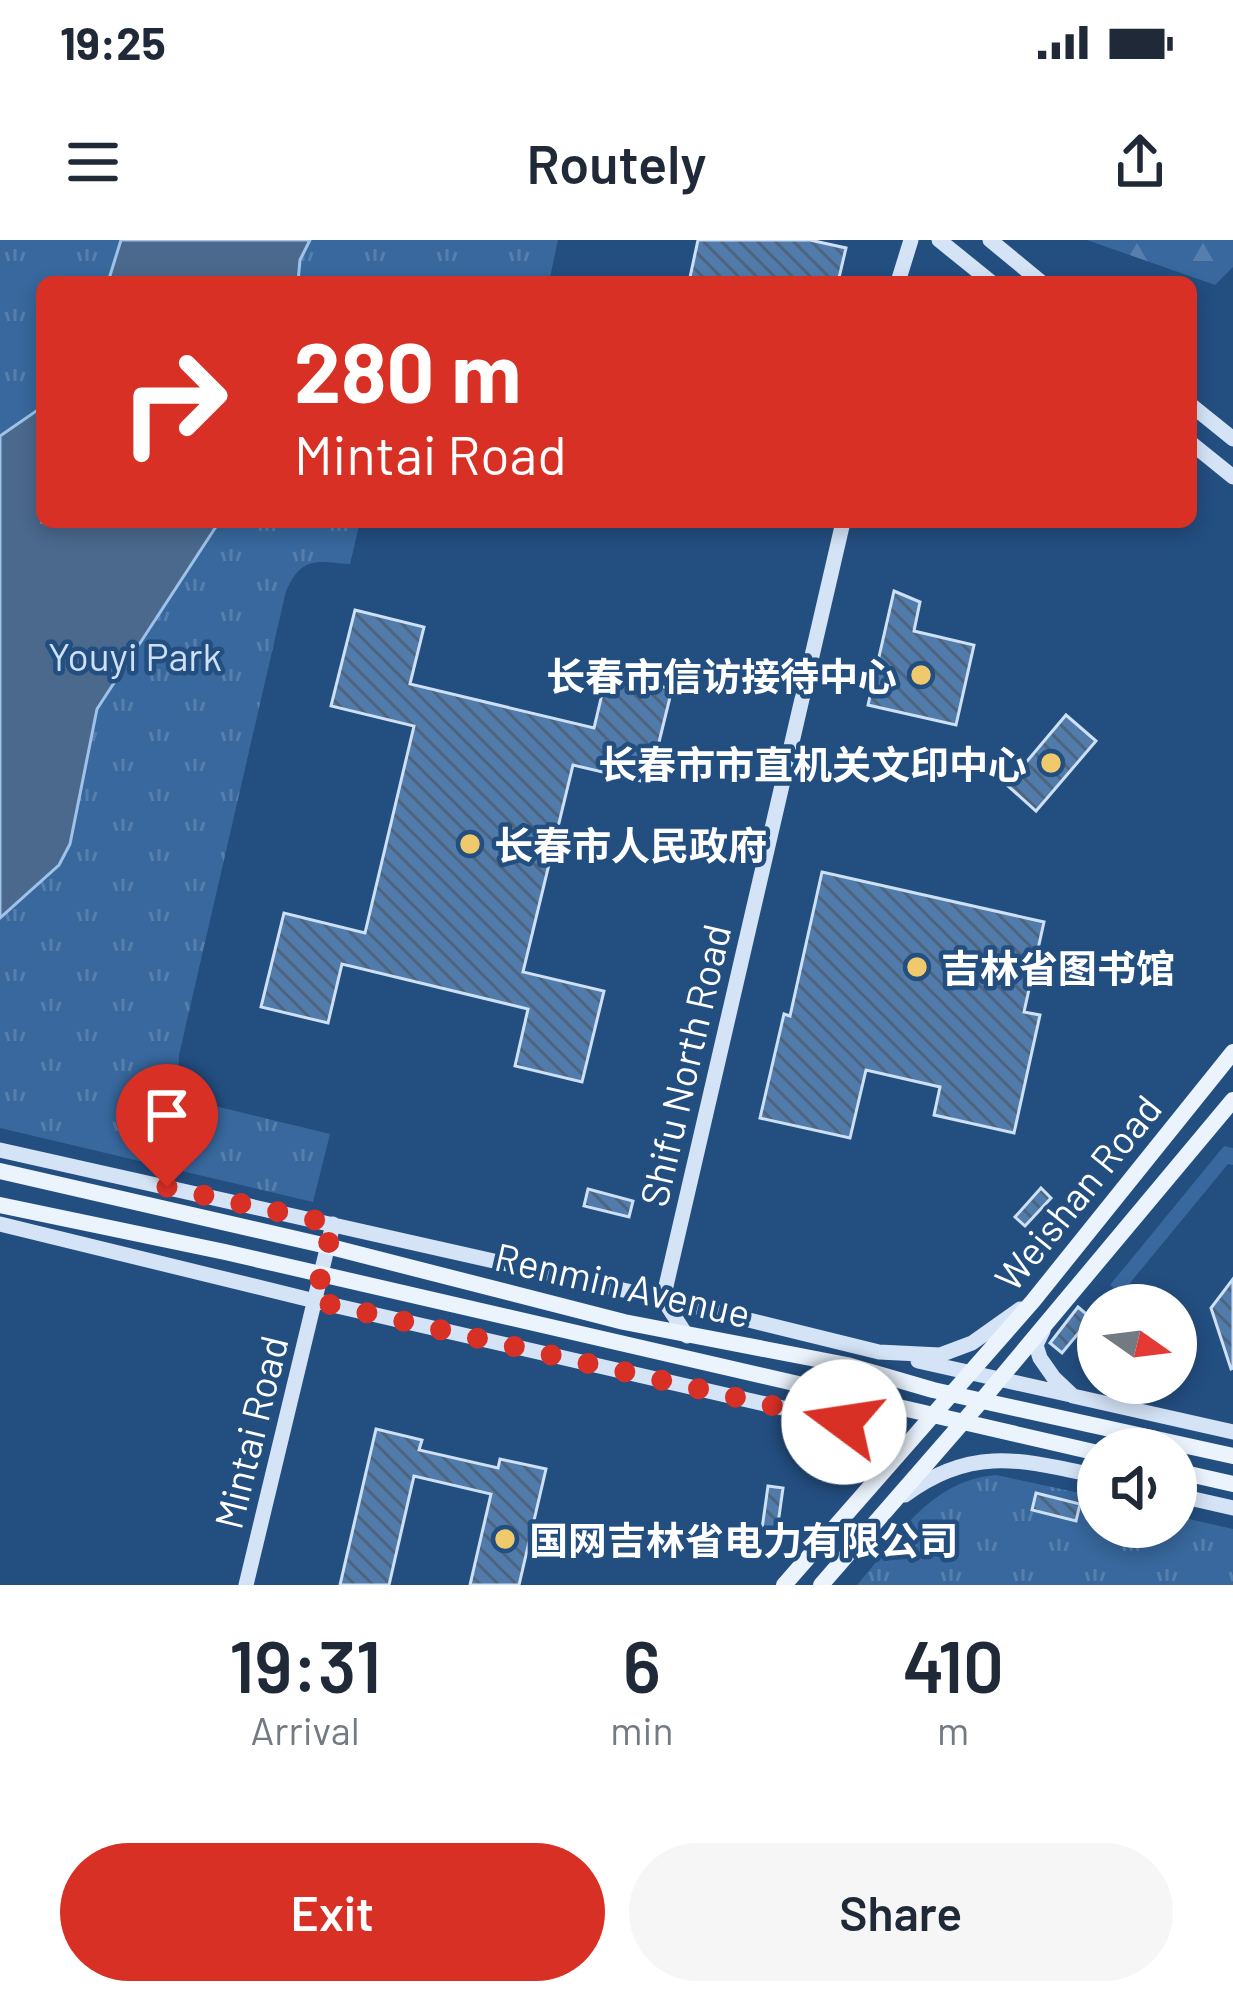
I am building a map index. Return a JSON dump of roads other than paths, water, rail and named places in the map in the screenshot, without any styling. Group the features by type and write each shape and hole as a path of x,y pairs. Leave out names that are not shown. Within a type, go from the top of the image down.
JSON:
{"main road":[{"path":"900,276 911,240"},
{"path":"939,240 984,276"},
{"path":"989,240 1034,276"},
{"path":"1197,410 1233,440"},
{"path":"1197,448 1233,477"},
{"name":"Shifu North Road","path":"663,1299 842,528"},
{"name":"Weishan Road","path":"784,1585 1033,1301 1233,1052"},
{"name":"Weishan Road","path":"821,1585 1233,1100"},
{"path":"1214,1123 1233,1127"},
{"path":"0,1150 1233,1432"},
{"name":"Renmin Avenue","path":"0,1172 327,1246 687,1336 847,1365 950,1393 1233,1456"},
{"name":"Renmin Avenue","path":"0,1205 1077,1449"},
{"path":"0,1223 315,1301 844,1422 865,1440 875,1480"},
{"name":"Mintai Road","path":"247,1585 333,1224"},
{"path":"663,1299 687,1336"},
{"path":"879,1352 940,1355 972,1343 1033,1301"},
{"path":"1052,1314 1036,1345 1054,1378 1073,1396"},
{"path":"875,1520 931,1478 982,1462 1012,1458 1077,1472"},
{"path":"1197,1476 1233,1484"},
{"path":"1197,1500 1233,1508"}],"place":[{"name":"长春市信访接待中心","path":"921,675"},
{"name":"长春市市直机关文印中心","path":"1051,763"},
{"name":"长春市人民政府","path":"470,844"},
{"name":"吉林省图书馆","path":"917,967"},
{"name":"国网吉林省电力有限公司","path":"505,1539"}],"park label":[{"name":"Youyi Park","path":"135,655"}]}
